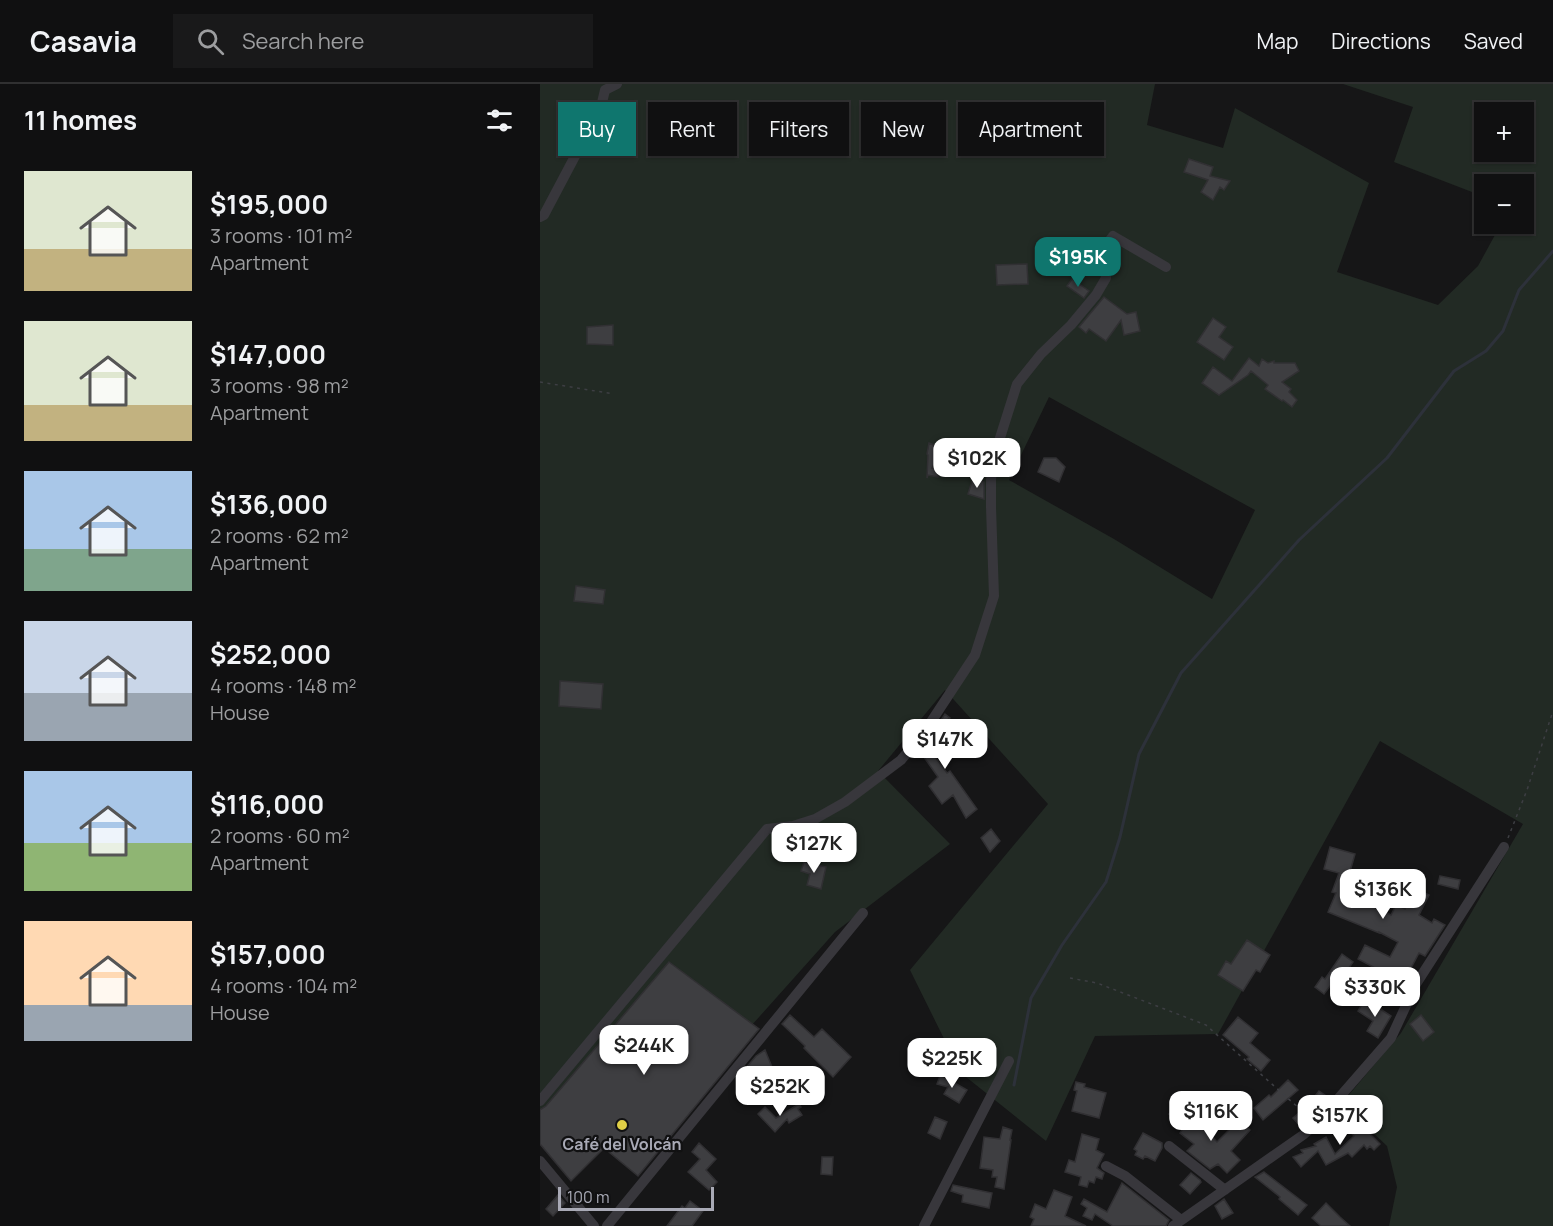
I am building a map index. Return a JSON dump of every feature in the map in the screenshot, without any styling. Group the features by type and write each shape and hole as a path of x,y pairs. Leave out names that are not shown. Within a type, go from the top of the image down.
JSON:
{"street":[{"path":"540,217 544,215 601,107 605,90 617,84"},
{"path":"540,1101 767,829 815,819 845,801 901,760 925,731 975,655 994,596 991,480 993,460 1017,384 1041,354 1071,325 1096,296 1106,278 1104,248 1113,236 1166,267"},
{"path":"1106,1166 1125,1176 1177,1223 1303,1135 1317,1123 1391,1038 1416,984 1504,848"},
{"path":"607,1226 863,913"},
{"path":"924,1226 1009,1061"},
{"path":"1169,1146 1225,1190"},
{"path":"540,1161 594,1226"}],"path":[{"path":"540,382 614,394"},
{"path":"1504,848 1527,790 1553,711"},
{"path":"1070,978 1097,983 1206,1025 1317,1123"}],"shaded area":[{"path":"540,84 1155,84 1147,125 1223,148 1235,108 1369,183 1337,272 1438,305 1478,266 1496,234 1534,234 1534,174 1474,174 1474,193 1394,162 1413,107 1343,84 1553,84 1553,1226 1389,1226 1397,1187 1387,1146 1342,1103 1401,1033 1523,824 1380,741 1218,1034 1095,1036 1046,1141 961,1073 910,970 1048,804 945,690 878,771 950,844 835,932 718,1063 540,1128","holes":["1049,397 1255,510 1212,599 1114,539 1009,480"]}],"building":[{"path":"1189,159 1213,167 1210,176 1230,181 1224,190 1220,187 1213,200 1201,192 1208,180 1184,172"},
{"path":"1027,264 1028,284 997,285 996,265"},
{"path":"1072,279 1089,291 1084,298 1067,286"},
{"path":"1104,297 1127,314 1136,312 1140,331 1124,335 1121,320 1106,341 1089,329 1086,333 1079,327"},
{"path":"1213,318 1226,327 1219,337 1233,347 1224,360 1197,342"},
{"path":"613,325 613,345 587,344 587,327"},
{"path":"1249,358 1259,366 1262,359 1268,363 1274,361 1274,363 1295,363 1299,371 1282,382 1291,389 1289,392 1297,400 1292,407 1265,389 1268,385 1251,371 1219,395 1202,383 1213,367 1232,381"},
{"path":"929,443 941,448 932,468 939,468 938,477 928,475 927,478"},
{"path":"1044,458 1056,458 1065,467 1059,482 1038,472"},
{"path":"973,478 984,482 984,499 968,494"},
{"path":"576,586 605,590 603,604 574,601"},
{"path":"560,681 603,684 601,709 559,706"},
{"path":"945,714 950,718 947,720 955,729 932,753 947,773 950,771 977,809 966,818 953,795 942,804 929,786 938,777 919,750"},
{"path":"991,829 1000,841 990,852 981,838"},
{"path":"1330,847 1355,854 1345,889 1362,896 1370,877 1386,884 1376,908 1391,915 1396,905 1405,909 1415,888 1429,895 1419,915 1432,923 1434,919 1445,925 1425,956 1419,953 1405,984 1358,959 1365,945 1390,957 1398,942 1328,912 1336,893 1332,892 1339,873 1324,869"},
{"path":"804,862 826,867 821,889 807,885 810,874 801,871"},
{"path":"1440,876 1460,880 1458,889 1438,884"},
{"path":"1247,940 1270,955 1260,972 1256,970 1243,991 1218,975 1226,961 1231,964"},
{"path":"1342,954 1353,962 1341,980 1337,977 1324,994 1315,987 1322,977 1325,979"},
{"path":"669,962 759,1029 638,1176 604,1148 571,1181 540,1144 540,1110 546,1106"},
{"path":"1365,999 1391,1016 1378,1038 1367,1031 1373,1021 1358,1011"},
{"path":"790,1015 814,1037 822,1029 851,1057 833,1077 782,1024"},
{"path":"1421,1015 1434,1032 1423,1041 1410,1024"},
{"path":"1238,1017 1258,1033 1250,1043 1270,1060 1261,1071 1247,1059 1249,1057 1223,1035"},
{"path":"765,1050 774,1072 781,1068 787,1078 772,1087 763,1072 744,1083 740,1075 756,1056"},
{"path":"940,1076 967,1090 959,1103 944,1094 948,1087 937,1084"},
{"path":"1288,1080 1298,1090 1263,1120 1254,1108 1269,1095 1271,1097"},
{"path":"1076,1082 1085,1084 1084,1087 1106,1093 1099,1118 1072,1111 1077,1091 1074,1090"},
{"path":"1319,1091 1329,1098 1301,1127 1293,1118 1300,1112 1301,1114"},
{"path":"799,1104 801,1107 798,1109 802,1115 789,1123 787,1119 775,1132 758,1114 765,1107 776,1118"},
{"path":"1174,1107 1206,1130 1217,1142 1239,1120 1250,1130 1231,1151 1240,1160 1227,1173 1218,1164 1210,1169 1187,1151 1194,1144 1180,1133 1183,1125 1169,1114"},
{"path":"935,1117 947,1122 940,1139 928,1133"},
{"path":"1356,1120 1380,1144 1374,1150 1370,1146 1367,1149 1364,1145 1352,1157 1348,1153 1326,1165 1318,1151 1301,1167 1293,1157 1303,1153 1301,1150 1316,1146 1314,1144 1326,1137 1335,1154 1354,1136 1348,1129"},
{"path":"1003,1127 1012,1130 1004,1189 995,1187 997,1177 992,1177 993,1170 980,1168 984,1137 1000,1139"},
{"path":"1143,1133 1162,1143 1162,1148 1155,1161 1145,1156 1143,1159 1135,1155 1137,1151 1134,1149"},
{"path":"1082,1134 1099,1139 1096,1150 1104,1154 1097,1168 1104,1173 1102,1179 1096,1177 1094,1183 1089,1181 1087,1187 1079,1185 1081,1177 1065,1172 1069,1160 1075,1162"},
{"path":"699,1143 716,1159 706,1170 717,1182 709,1190 688,1172 700,1159 692,1152"},
{"path":"822,1157 833,1157 832,1175 821,1174"},
{"path":"1264,1172 1307,1205 1298,1215 1255,1177"},
{"path":"1191,1173 1201,1182 1190,1194 1180,1185"},
{"path":"1122,1183 1169,1220 1166,1226 1113,1226 1095,1214 1092,1220 1083,1216 1087,1208 1081,1204 1084,1199 1107,1212"},
{"path":"953,1185 992,1193 989,1208 962,1202 963,1195 951,1191"},
{"path":"1054,1190 1072,1197 1065,1216 1086,1226 1031,1226 1034,1219 1030,1217 1035,1204 1046,1209"},
{"path":"558,1195 565,1203 553,1216 546,1209"},
{"path":"1224,1199 1233,1213 1222,1219 1215,1206"},
{"path":"690,1201 703,1211 692,1226 667,1226 682,1206 685,1208"},
{"path":"1326,1203 1350,1226 1321,1226 1312,1218"}],"waterway":[{"path":"1014,1085 1031,998 1062,945 1106,882 1120,837 1139,754 1181,673 1299,540 1387,458 1454,371 1486,351 1503,331 1519,290 1553,251"}],"place":[{"name":"Café del Volcán","path":"622,1125"}]}
